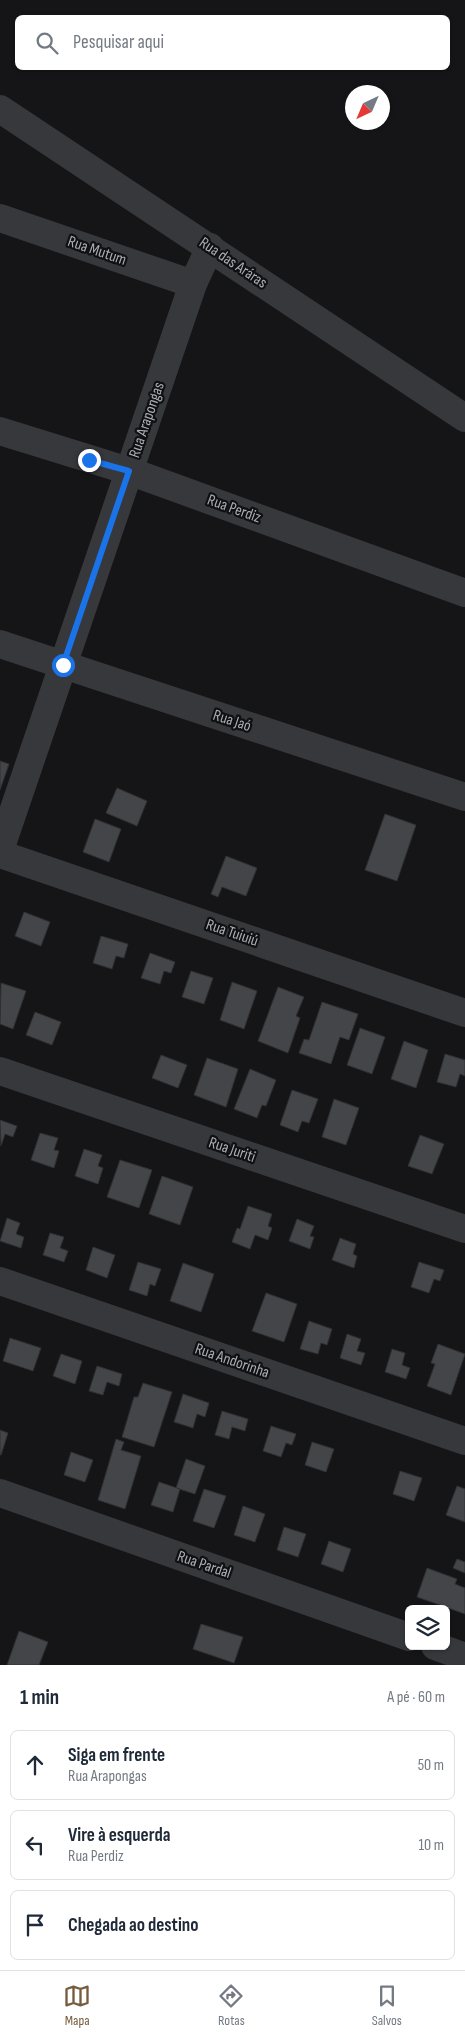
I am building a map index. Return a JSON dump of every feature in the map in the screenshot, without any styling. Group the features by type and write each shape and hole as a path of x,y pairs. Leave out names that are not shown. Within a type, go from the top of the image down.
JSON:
{"street":[{"name":"Rua das Aráras","path":"0,109 465,418"},
{"name":"Rua Mutum","path":"0,218 193,284"},
{"name":"Rua Arapongas","path":"0,852 193,284 210,247"},
{"name":"Rua Perdiz","path":"0,431 129,471 465,593"},
{"name":"Rua Jaó","path":"0,644 465,797"},
{"name":"Rua Tuiuiú","path":"0,852 465,1013"},
{"name":"Rua Juriti","path":"0,1071 465,1229"},
{"name":"Rua Andorinha","path":"0,1281 465,1441"},
{"name":"Rua Pardal","path":"0,1493 405,1636"},
{"path":"446,1650 465,1657"}],"building":[{"path":"0,761 9,764 0,790"},
{"path":"117,788 147,801 137,826 106,813"},
{"path":"385,814 416,825 397,881 365,870"},
{"path":"95,819 121,829 109,862 83,852"},
{"path":"226,856 257,868 246,896 222,887 218,897 211,894"},
{"path":"24,912 50,922 41,946 15,936"},
{"path":"101,936 128,944 124,958 116,956 112,969 93,963"},
{"path":"150,953 175,962 171,973 164,971 160,984 141,978"},
{"path":"191,971 213,978 204,1004 182,997"},
{"path":"232,982 257,991 244,1029 220,1020"},
{"path":"1,983 26,991 13,1029 0,1024"},
{"path":"278,987 304,997 296,1016 300,1018 288,1053 258,1041"},
{"path":"322,1002 358,1014 349,1040 340,1037 331,1064 299,1053 304,1039 309,1040"},
{"path":"35,1012 61,1022 52,1045 26,1035"},
{"path":"360,1028 385,1037 372,1074 347,1065"},
{"path":"404,1041 428,1050 416,1088 391,1079"},
{"path":"445,1054 465,1060 465,1076 460,1074 456,1087 437,1082"},
{"path":"161,1055 187,1065 178,1088 152,1078"},
{"path":"207,1058 238,1069 226,1107 194,1095"},
{"path":"250,1069 276,1080 266,1106 262,1105 257,1118 234,1109"},
{"path":"292,1090 318,1099 309,1123 302,1121 298,1132 280,1125"},
{"path":"334,1099 359,1108 346,1145 322,1137"},
{"path":"0,1120 17,1126 13,1137 5,1134 1,1146"},
{"path":"40,1133 58,1138 54,1150 59,1151 54,1168 31,1160"},
{"path":"420,1135 444,1144 432,1174 408,1166"},
{"path":"84,1149 102,1155 98,1166 103,1168 98,1184 75,1176"},
{"path":"120,1160 152,1170 139,1208 107,1197"},
{"path":"162,1176 193,1187 180,1225 149,1214"},
{"path":"248,1206 272,1214 268,1226 272,1228 268,1240 255,1235 250,1249 232,1242 237,1228 240,1229"},
{"path":"7,1218 20,1223 16,1234 24,1237 21,1248 0,1241"},
{"path":"297,1219 314,1226 310,1236 314,1237 310,1249 289,1241"},
{"path":"50,1233 64,1237 60,1248 68,1251 64,1262 43,1255"},
{"path":"340,1238 356,1244 353,1254 357,1256 354,1268 332,1260"},
{"path":"93,1247 115,1255 107,1278 86,1270"},
{"path":"138,1262 161,1269 155,1286 150,1284 147,1296 129,1290"},
{"path":"419,1262 444,1270 440,1281 434,1279 429,1293 411,1287"},
{"path":"183,1263 214,1274 201,1312 170,1301"},
{"path":"266,1293 297,1304 284,1342 252,1331"},
{"path":"309,1321 332,1329 327,1345 321,1343 318,1354 300,1349"},
{"path":"347,1334 361,1339 357,1351 365,1353 361,1365 340,1358"},
{"path":"10,1338 41,1348 33,1371 3,1361"},
{"path":"438,1344 465,1354 451,1395 427,1386 435,1364 431,1363"},
{"path":"392,1349 405,1353 402,1365 410,1368 406,1379 385,1372"},
{"path":"61,1354 82,1361 75,1384 53,1376"},
{"path":"97,1366 122,1374 119,1386 107,1382 103,1395 89,1391"},
{"path":"143,1383 172,1392 154,1447 122,1437 134,1397 138,1397"},
{"path":"183,1394 209,1403 205,1417 197,1414 193,1428 174,1422"},
{"path":"222,1411 248,1419 245,1431 232,1427 229,1439 215,1435"},
{"path":"271,1426 296,1434 292,1445 286,1443 281,1457 263,1451"},
{"path":"0,1430 8,1433 1,1455 0,1455"},
{"path":"116,1439 124,1442 121,1450 141,1456 125,1509 98,1500"},
{"path":"312,1442 334,1449 326,1472 305,1465"},
{"path":"71,1452 93,1460 85,1482 64,1475"},
{"path":"186,1459 205,1466 195,1494 176,1488"},
{"path":"400,1471 422,1478 414,1501 393,1494"},
{"path":"159,1482 180,1489 173,1512 151,1505"},
{"path":"457,1486 465,1489 465,1522 446,1515"},
{"path":"204,1489 226,1496 214,1528 193,1521"},
{"path":"243,1506 265,1514 255,1542 234,1535"},
{"path":"284,1527 306,1534 298,1557 277,1550"},
{"path":"329,1541 351,1549 343,1572 321,1564"},
{"path":"457,1559 465,1562 465,1573 453,1568"},
{"path":"427,1568 457,1579 455,1584 465,1588 465,1614 450,1609 450,1605 440,1605 417,1597"},
{"path":"201,1624 243,1637 234,1663 193,1649"},
{"path":"19,1631 48,1642 39,1665 7,1665"}],"route":[{"path":"63,665 129,471 89,460"}]}
